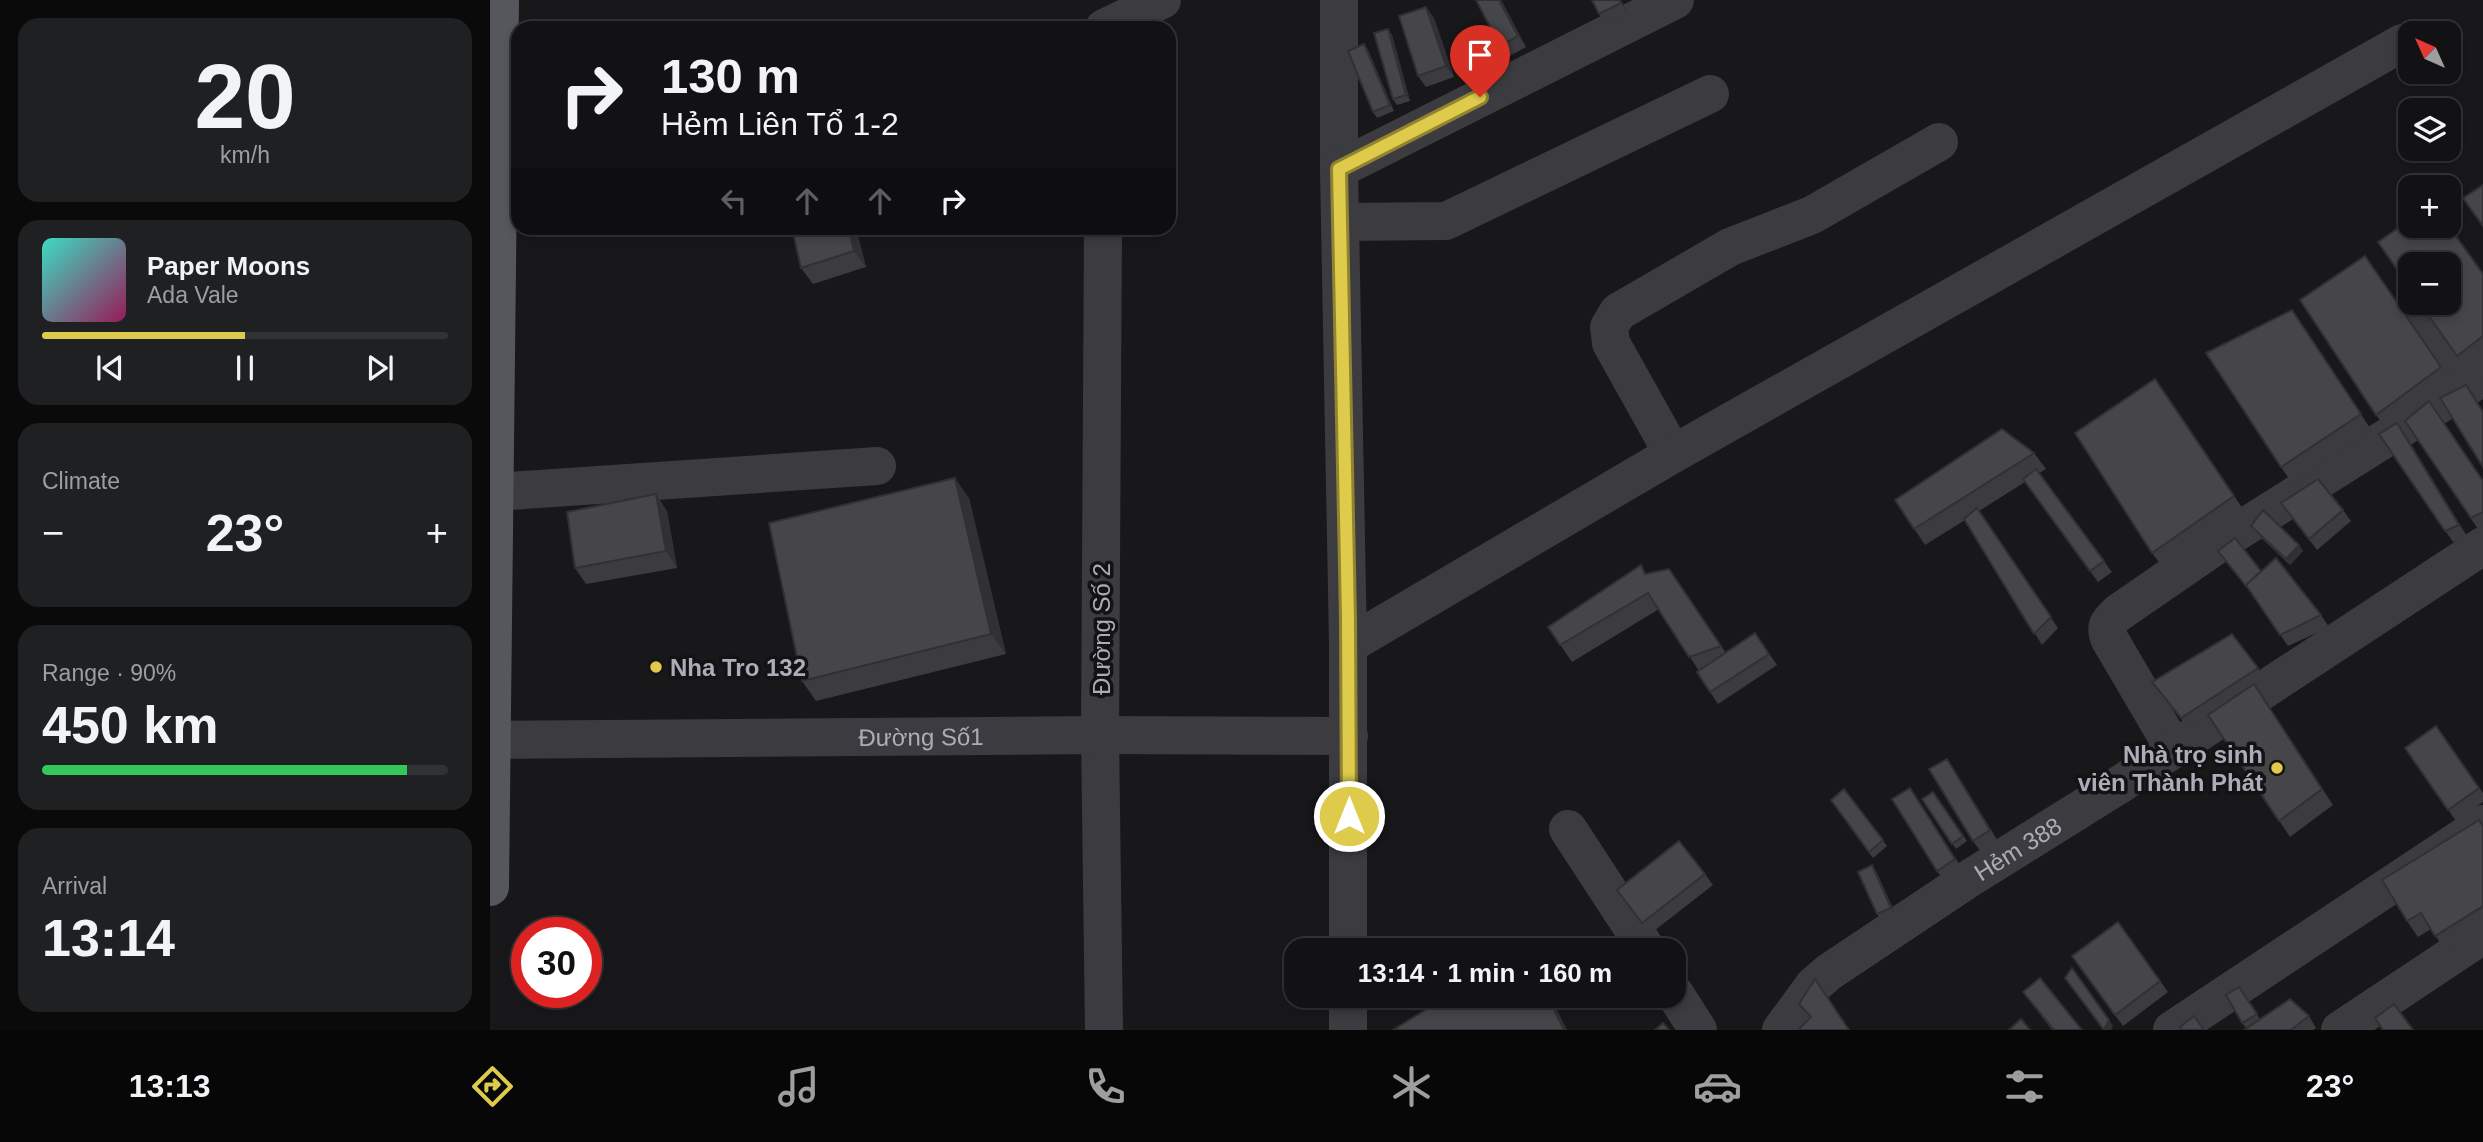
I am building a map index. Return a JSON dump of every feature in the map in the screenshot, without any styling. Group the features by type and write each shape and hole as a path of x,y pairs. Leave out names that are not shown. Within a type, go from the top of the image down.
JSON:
{"main road":[{"path":"490,887 495,492 508,149 500,0"}],"street":[{"path":"1118,21 1162,0"},
{"path":"1339,0 1339,169 1349,736 1348,938"},
{"path":"1339,169 1675,0"},
{"path":"1348,645 1673,454 2398,45"},
{"path":"1340,222 1446,222 1710,94"},
{"path":"1673,454 1611,343 1609,327 1618,312 1730,247 1812,215 1939,142"},
{"name":"Đường Số 2","path":"1103,235 1100,735 1104,1030"},
{"path":"2174,749 2110,640 2106,631 2109,622 2118,613 2224,540 2474,383 2415,315"},
{"path":"495,492 877,466"},
{"name":"Hẻm 388","path":"1780,1030 1814,985 1829,972 2483,546"},
{"name":"Đường Số1","path":"492,740 1100,735 1349,736"},
{"path":"2172,1030 2483,824"},
{"path":"1568,829 1639,938"},
{"path":"2340,1030 2483,934"},
{"path":"1348,1008 1348,1030"},
{"path":"1684,1008 1698,1030"}],"building":[{"path":"1476,0 1499,0 1518,36 1500,46"},
{"path":"1592,0 1619,0 1621,3 1599,14"},
{"path":"1426,7 1446,66 1418,76 1399,16"},
{"path":"1388,29 1406,95 1393,99 1374,33"},
{"path":"1364,44 1390,105 1373,112 1348,51"},
{"path":"2483,185 2483,226 2463,198"},
{"path":"2398,228 2398,238 2457,238 2483,274 2483,336 2457,356 2428,315 2461,315 2461,252 2398,252 2398,271 2378,242"},
{"path":"794,235 851,235 854,251 801,268"},
{"path":"2365,256 2398,304 2398,315 2405,315 2441,367 2376,415 2300,300"},
{"path":"2292,310 2361,414 2281,467 2206,353"},
{"path":"2155,379 2234,496 2152,553 2075,433"},
{"path":"2466,385 2483,412 2483,467 2440,398"},
{"path":"2429,401 2483,481 2483,512 2471,518 2405,421"},
{"path":"2397,423 2459,525 2445,531 2379,434"},
{"path":"2002,429 2034,453 1914,529 1895,500"},
{"path":"2036,469 2104,561 2090,571 2023,479"},
{"path":"955,478 991,634 802,681 769,523"},
{"path":"2318,479 2343,510 2309,539 2281,503"},
{"path":"656,494 666,551 575,568 567,512"},
{"path":"1977,508 2051,617 2034,634 1964,519"},
{"path":"2263,510 2299,545 2286,559 2251,526"},
{"path":"2235,538 2261,571 2246,586 2218,551"},
{"path":"2276,558 2321,615 2280,635 2246,585"},
{"path":"1641,565 1645,574 1669,569 1721,646 1689,657 1648,593 1560,645 1548,627"},
{"path":"1755,633 1769,654 1710,692 1697,672"},
{"path":"2232,634 2258,668 2181,718 2152,682"},
{"name":"Nhà trọ sinh viên Thành Phát","path":"2254,684 2322,789 2279,821 2208,715"},
{"path":"2436,726 2479,788 2448,810 2405,748"},
{"path":"1947,759 1990,830 1973,841 1929,769"},
{"path":"1910,788 1955,859 1937,871 1892,799"},
{"path":"1844,789 1883,840 1869,852 1831,800"},
{"path":"1933,792 1963,836 1952,844 1922,799"},
{"path":"2479,820 2483,826 2483,906 2435,936 2421,913 2407,921 2382,880"},
{"path":"1679,841 1705,874 1642,923 1617,890"},
{"path":"1872,865 1891,908 1877,914 1858,872"},
{"path":"2118,922 2160,981 2115,1015 2072,956"},
{"path":"2072,968 2109,1020 2104,1030 2065,978"},
{"path":"2040,978 2082,1030 2054,1030 2023,992"},
{"path":"1815,979 1849,1030 1799,1030 1811,1017 1799,1004"},
{"path":"2239,987 2257,1014 2242,1023 2226,995"},
{"path":"2290,999 2309,1016 2291,1030 2244,1030"},
{"path":"2394,1004 2413,1030 2383,1030 2375,1018"},
{"path":"1429,1008 1553,1008 1564,1030 1393,1030"},
{"path":"2194,1016 2204,1030 2182,1030 2180,1027"},
{"path":"2021,1019 2030,1030 2009,1030"},
{"path":"1663,1023 1669,1030 1655,1030"}],"place":[{"name":"Nha Tro 132","path":"656,667"},
{"name":"Nhà trọ sinh viên Thành Phát","path":"2277,768"}],"route":[{"path":"1349,816 1339,169 1480,97"}]}
